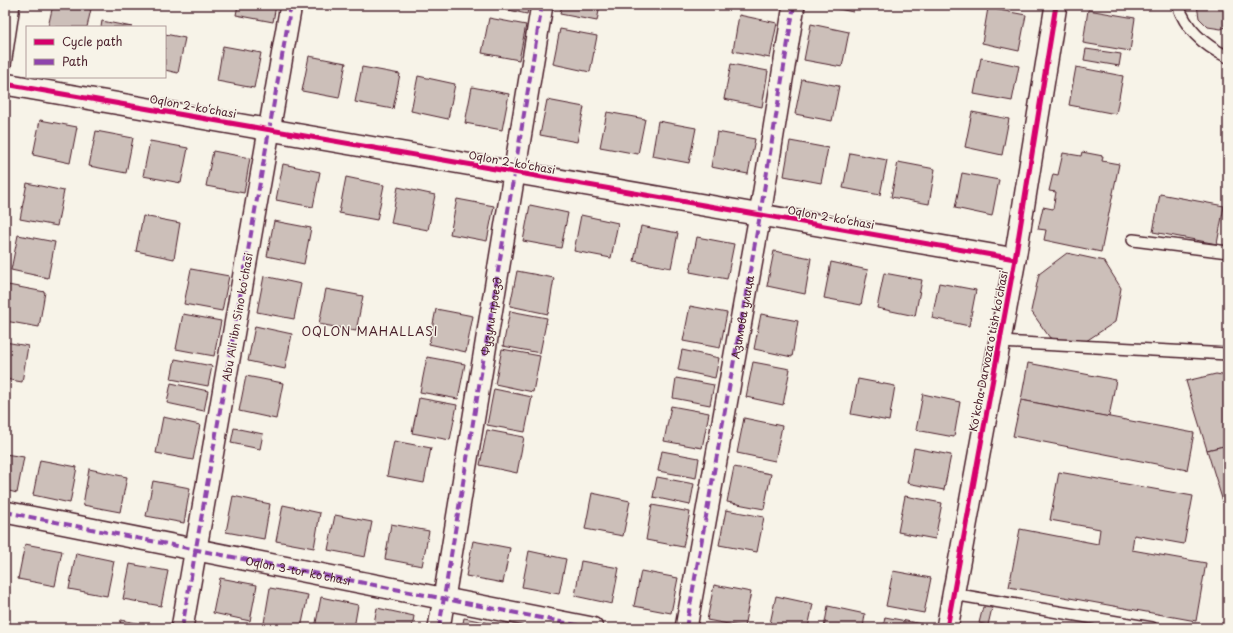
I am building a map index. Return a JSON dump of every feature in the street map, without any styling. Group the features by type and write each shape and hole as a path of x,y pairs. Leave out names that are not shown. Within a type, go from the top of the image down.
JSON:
{"street":[{"name":"Abu Ali ibn Sino koʻchasi","path":"182,628 292,5"},
{"name":"Фузули проезд","path":"439,628 542,5"},
{"name":"Азимова улица","path":"686,628 760,215 794,5"},
{"name":"Ko'kcha Darvoza o'tish ko'chasi","path":"947,628 1015,259 1056,5"},
{"name":"Oqlon 2-ko‘chasi","path":"5,84 1015,259"},
{"name":"Oqlon 3-tor ko'chasi","path":"5,512 592,628"}],"lane":[{"path":"5,65 14,5"},
{"path":"1178,5 1190,29 1209,48 1228,57"},
{"path":"1133,240 1228,252"},
{"path":"1000,342 1228,354"},
{"path":"953,594 1152,628"}],"building":[{"path":"53,5 68,5 91,9 87,26 48,26"},
{"path":"238,5 276,5 273,22 236,15"},
{"path":"490,5 529,5 527,14"},
{"path":"562,5 600,5 597,21 560,14"},
{"path":"820,5 854,5 853,12"},
{"path":"1197,5 1228,5 1228,26 1221,29 1208,27 1199,18"},
{"path":"988,8 1026,15 1019,51 982,43"},
{"path":"1088,10 1135,18 1130,51 1083,43"},
{"path":"739,15 777,23 770,58 733,51"},
{"path":"489,18 526,25 519,60 482,53"},
{"path":"102,21 127,26 101,26"},
{"path":"811,24 849,32 842,67 804,60"},
{"path":"560,29 597,36 590,72 553,64"},
{"path":"166,34 185,38 178,73 166,70"},
{"path":"223,46 261,53 254,88 217,81"},
{"path":"1086,49 1121,54 1119,66 1084,60"},
{"path":"309,56 346,63 339,98 302,91"},
{"path":"981,58 1019,66 1012,101 974,94"},
{"path":"731,64 768,71 762,107 724,99"},
{"path":"362,67 400,74 393,109 355,102"},
{"path":"1076,67 1123,76 1116,114 1069,105"},
{"path":"418,76 455,84 448,119 411,111"},
{"path":"802,79 839,86 832,121 795,114"},
{"path":"472,87 509,94 502,130 465,123"},
{"path":"547,100 584,107 577,142 540,135"},
{"path":"607,112 645,119 638,154 600,147"},
{"path":"972,112 1009,119 1002,155 965,147"},
{"path":"40,120 77,127 70,163 33,155"},
{"path":"658,121 696,128 689,163 652,156"},
{"path":"96,131 133,138 126,173 89,166"},
{"path":"717,132 755,139 748,174 711,167"},
{"path":"150,141 188,148 181,183 143,176"},
{"path":"790,141 828,148 821,183 784,176"},
{"path":"213,151 250,158 244,193 206,186"},
{"path":"1082,152 1103,156 1102,161 1119,164 1101,252 1044,240 1046,230 1038,229 1043,207 1053,209 1056,192 1049,191 1053,174 1058,175 1063,153 1081,156"},
{"path":"850,153 887,160 880,195 843,188"},
{"path":"898,162 935,169 929,204 891,197"},
{"path":"283,164 320,172 313,207 276,200"},
{"path":"962,173 999,180 992,216 955,208"},
{"path":"346,177 384,185 377,220 339,213"},
{"path":"27,183 64,191 57,226 20,219"},
{"path":"398,187 435,195 428,230 391,223"},
{"path":"1160,194 1224,206 1217,244 1153,232"},
{"path":"457,199 494,206 487,241 450,234"},
{"path":"530,205 568,213 561,248 523,241"},
{"path":"581,215 618,223 611,258 574,251"},
{"path":"143,216 180,223 174,259 136,251"},
{"path":"274,221 311,228 304,264 267,256"},
{"path":"641,226 678,233 671,268 634,261"},
{"path":"18,235 55,242 48,278 11,270"},
{"path":"697,237 734,244 727,279 690,272"},
{"path":"774,251 811,258 805,294 767,286"},
{"path":"1067,253 1104,261 1121,288 1115,322 1083,343 1050,338 1031,311 1039,274"},
{"path":"831,262 868,270 861,305 824,298"},
{"path":"191,269 229,276 222,311 184,304"},
{"path":"517,271 554,278 548,314 510,306"},
{"path":"884,273 922,280 915,316 877,308"},
{"path":"264,276 301,284 294,319 257,312"},
{"path":"939,283 976,290 969,326 932,318"},
{"path":"8,285 45,292 39,327 5,321 5,301"},
{"path":"326,289 363,296 356,331 319,324"},
{"path":"690,306 727,313 720,348 683,341"},
{"path":"436,309 473,316 466,352 429,344"},
{"path":"510,311 547,318 540,353 503,346"},
{"path":"183,314 221,321 214,356 176,349"},
{"path":"761,314 798,321 792,357 754,349"},
{"path":"255,326 292,334 285,369 248,361"},
{"path":"5,342 28,346 22,382 5,379"},
{"path":"502,349 540,356 533,392 495,384"},
{"path":"682,350 719,358 715,378 678,370"},
{"path":"427,357 465,364 458,399 420,392"},
{"path":"175,359 212,366 208,386 171,379"},
{"path":"753,362 790,369 783,405 746,397"},
{"path":"1028,363 1116,380 1109,417 1021,400"},
{"path":"1216,374 1228,376 1228,445 1207,450 1186,381"},
{"path":"246,376 283,383 276,419 239,411"},
{"path":"676,378 714,385 710,405 673,398"},
{"path":"858,379 895,386 889,421 851,414"},
{"path":"171,383 208,391 204,411 167,403"},
{"path":"494,389 532,397 525,432 487,425"},
{"path":"923,394 960,402 954,437 916,430"},
{"path":"419,398 457,405 450,440 412,433"},
{"path":"1021,400 1194,433 1187,470 1013,436"},
{"path":"671,406 709,413 702,448 664,441"},
{"path":"163,417 200,425 193,460 156,453"},
{"path":"744,418 782,426 775,461 737,453"},
{"path":"234,428 263,434 260,449 231,443"},
{"path":"487,430 524,437 517,473 480,465"},
{"path":"394,441 431,448 424,483 387,476"},
{"path":"1228,445 1228,518 1207,450"},
{"path":"914,448 951,455 944,490 907,483"},
{"path":"662,451 699,458 696,478 658,471"},
{"path":"5,454 24,457 17,493 5,490"},
{"path":"40,460 77,467 70,503 33,495"},
{"path":"734,467 771,474 764,509 727,502"},
{"path":"89,469 127,477 120,512 83,505"},
{"path":"1059,472 1193,496 1184,544 1134,535 1132,550 1206,563 1196,621 1009,587 1020,529 1098,544 1100,529 1050,520"},
{"path":"657,477 694,484 690,505 653,497"},
{"path":"153,481 190,488 184,523 146,516"},
{"path":"592,493 630,501 623,536 585,529"},
{"path":"233,496 270,504 264,539 226,532"},
{"path":"905,496 942,503 935,539 898,532"},
{"path":"283,505 320,513 314,548 276,541"},
{"path":"652,505 690,512 683,547 646,540"},
{"path":"726,510 764,517 757,552 719,545"},
{"path":"335,515 372,522 365,557 328,550"},
{"path":"391,524 429,531 422,566 385,559"},
{"path":"5,539 9,540 5,562"},
{"path":"473,541 510,548 503,583 466,576"},
{"path":"25,544 62,551 55,586 18,579"},
{"path":"529,551 566,559 559,594 522,587"},
{"path":"76,553 114,561 107,596 69,589"},
{"path":"581,561 619,568 612,604 575,596"},
{"path":"130,564 168,571 161,606 123,599"},
{"path":"641,571 678,578 671,613 634,606"},
{"path":"893,571 931,578 924,613 886,606"},
{"path":"220,578 257,585 250,621 213,613"},
{"path":"714,585 751,592 744,627 707,620"},
{"path":"270,588 308,595 301,628 290,628 264,623"},
{"path":"776,596 813,604 808,628 769,628"},
{"path":"321,597 358,605 354,628 315,628"},
{"path":"828,606 865,614 863,628 824,628"},
{"path":"983,607 992,608 988,625 979,623"},
{"path":"377,608 414,616 412,628 373,628"},
{"path":"885,617 922,624 922,628 883,628"},
{"path":"464,618 501,625 500,628 462,628"},
{"path":"121,620 158,627 158,628 119,628"}],"marked path":[{"path":"182,628 291,5"},
{"path":"439,628 542,5"},
{"path":"686,628 760,215 794,5"},
{"path":"5,512 592,628"}],"cycle path":[{"path":"947,628 1015,259 1056,5"},
{"path":"5,84 1015,259"}],"district":[{"name":"OQLON MAHALLASI","path":"370,331"}]}
